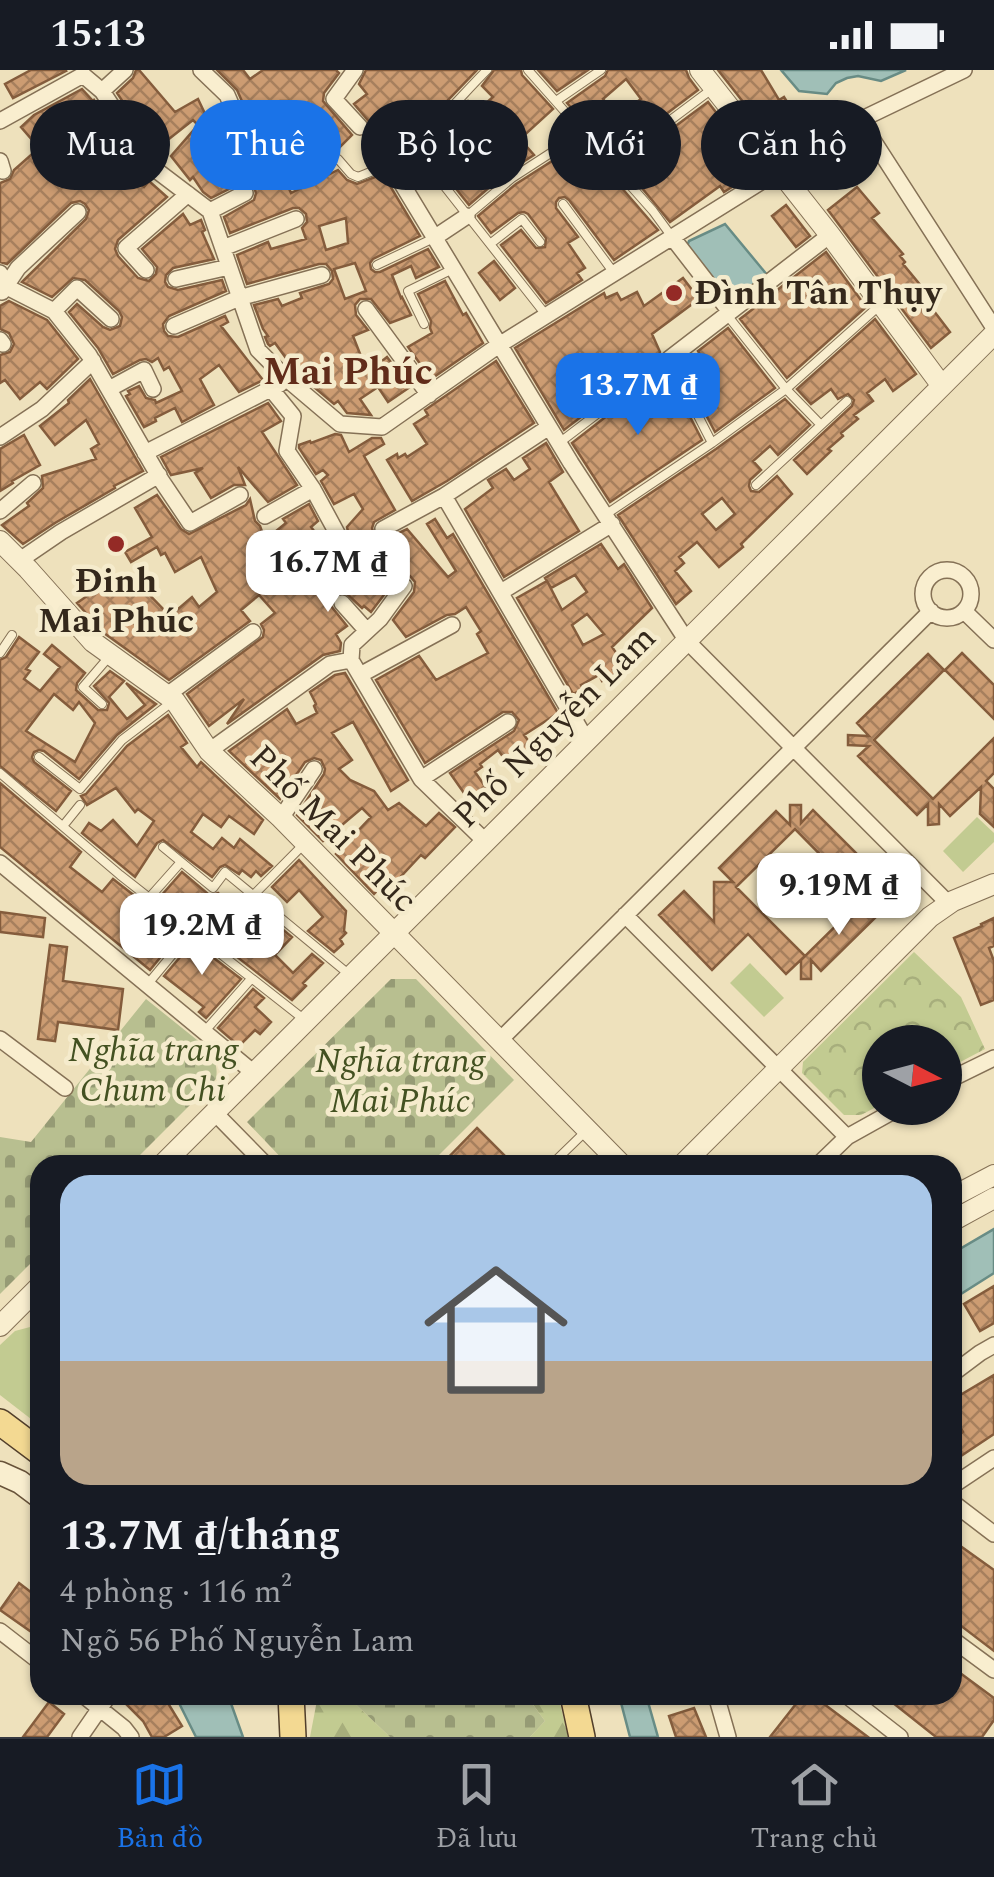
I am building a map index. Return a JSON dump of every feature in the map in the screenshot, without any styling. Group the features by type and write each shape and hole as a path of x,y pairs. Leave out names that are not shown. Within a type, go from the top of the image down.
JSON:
{"main road":[{"path":"0,1422 30,1444"},
{"path":"0,1473 30,1490"},
{"path":"291,1705 293,1737"},
{"path":"575,1705 582,1737"}],"street":[{"path":"102,91 125,70"},
{"path":"201,70 229,100"},
{"path":"355,70 334,99 360,127"},
{"path":"700,70 725,100"},
{"path":"882,109 964,70"},
{"path":"0,121 82,73 102,91 152,167 210,211 258,350 340,424 382,427 499,345 748,190"},
{"path":"882,155 994,331"},
{"path":"405,190 559,443 687,640 949,904"},
{"path":"795,190 942,386"},
{"path":"210,211 245,193"},
{"path":"146,270 126,248 188,194"},
{"path":"78,212 2,284 54,312 93,361 190,523 240,495"},
{"path":"434,238 467,216"},
{"path":"223,248 296,219"},
{"path":"669,359 830,235"},
{"path":"672,237 728,313"},
{"path":"176,280 229,268"},
{"path":"174,326 239,298 322,274"},
{"path":"54,312 77,288 111,319"},
{"path":"366,308 429,395"},
{"name":"Phố Nguyễn Lam","path":"172,1155 994,331"},
{"path":"0,437 42,409 93,361"},
{"path":"109,389 144,370 153,388"},
{"path":"145,453 288,380"},
{"path":"271,388 293,416 287,450 338,535 300,564"},
{"path":"383,529 444,496 549,427"},
{"path":"20,560 77,522 160,478"},
{"path":"0,511 33,484"},
{"path":"265,516 313,489"},
{"path":"444,496 586,741"},
{"path":"501,592 608,519"},
{"name":"Phố Mai Phúc","path":"0,541 93,642 171,698 209,751 612,1155"},
{"path":"947,570 962,575 971,596 964,610 948,618 931,611 924,600 924,589 932,576 947,570"},
{"path":"404,586 380,618 352,645 351,660 420,780 486,842"},
{"path":"342,603 367,631"},
{"path":"964,610 994,640"},
{"path":"499,1041 931,611"},
{"path":"360,675 452,625"},
{"path":"171,698 253,632"},
{"path":"209,751 330,664 351,660"},
{"path":"420,780 508,722"},
{"path":"280,818 314,768"},
{"path":"0,863 254,1073"},
{"path":"692,1155 930,918 949,904 994,884"},
{"path":"625,914 847,1137"},
{"path":"0,1040 65,1088"},
{"path":"962,1074 994,1058"},
{"path":"214,1112 256,1155"},
{"path":"828,1155 847,1137 869,1125"},
{"path":"962,1192 994,1175"},
{"path":"962,1216 994,1198"},
{"path":"0,1326 30,1296"},
{"path":"962,1366 994,1345"},
{"path":"962,1479 994,1458"},
{"path":"962,1510 994,1534"},
{"path":"0,1631 30,1654"},
{"path":"962,1646 994,1670"},
{"path":"80,1737 103,1705"},
{"path":"107,1705 130,1737"},
{"path":"719,1705 728,1737"},
{"path":"859,1705 900,1737"}],"lane":[{"path":"457,100 487,70"},
{"path":"528,70 555,100"},
{"path":"557,100 601,70"},
{"path":"681,112 715,87"},
{"path":"467,216 512,178 548,155"},
{"path":"341,162 351,174 361,176"},
{"path":"447,190 546,315"},
{"path":"635,190 672,237"},
{"path":"563,204 614,274"},
{"path":"490,244 522,219 540,242"},
{"path":"378,265 434,238"},
{"path":"424,324 408,291 453,269"},
{"path":"608,519 786,389 882,303"},
{"path":"728,313 786,389 820,425"},
{"path":"559,443 669,359 712,443"},
{"path":"756,484 847,401"},
{"path":"0,653 12,635"},
{"path":"102,704 83,687 111,655"},
{"path":"38,757 80,790 122,740 171,698"},
{"path":"0,773 149,898 306,1021"},
{"path":"63,826 80,805"},
{"path":"206,943 305,843"},
{"path":"164,847 213,888 225,872 351,976"},
{"path":"149,898 181,862"},
{"path":"146,984 192,932"},
{"path":"204,1032 251,979"},
{"path":"564,1155 587,1130"}],"green space":[{"path":"977,817 994,833 994,842 963,872 943,851"},
{"path":"914,952 961,997 985,1049 962,1061 962,1025 862,1025 861,1115 844,1115 802,1073 803,1062"},
{"path":"750,963 784,998 764,1017 730,983"},
{"name":"Nghĩa trang Mai Phúc","path":"391,979 416,979 514,1080 439,1155 278,1155 247,1122"},
{"name":"Nghĩa trang Chum Chi","path":"146,999 207,1048 215,1063 216,1079 140,1155 30,1155 30,1264 0,1294 0,1137 31,1142"},
{"path":"30,1327 30,1418 0,1395 0,1345 15,1331"},
{"path":"316,1705 356,1705 390,1737 310,1737"},
{"path":"356,1705 533,1705 545,1721 530,1737 390,1737"},
{"path":"533,1705 560,1705 568,1737 530,1737 545,1721"}],"water":[{"path":"781,70 906,70 881,81 847,78 827,94 799,91"},
{"path":"725,224 768,276 731,303 687,246 689,241"},
{"path":"994,1229 994,1273 962,1293 962,1248"},
{"path":"180,1705 232,1705 243,1737 196,1737"},
{"path":"622,1705 649,1705 658,1737 630,1737"}],"building":[{"path":"31,70 66,71 13,98 5,84"},
{"path":"139,70 165,100 122,100 117,93"},
{"path":"217,70 243,70 250,79 263,70 336,70 339,73 323,100 241,100"},
{"path":"366,70 477,70 448,100 361,100 361,112 354,104 367,94 359,84"},
{"path":"494,70 521,70 548,104 548,114 528,132 528,100 490,100 493,97 482,86"},
{"path":"538,70 588,70 557,91"},
{"path":"608,70 686,70 698,90 681,103 640,100 626,79 604,100 571,100"},
{"path":"718,70 761,70 779,100 742,100"},
{"path":"82,89 92,100 62,100"},
{"path":"190,104 190,122 170,138 170,106 175,112"},
{"path":"701,107 701,190 714,190 670,222 644,190 681,190 681,122"},
{"path":"30,119 30,138 21,127"},
{"path":"341,122 352,135 341,146"},
{"path":"190,134 190,180 171,156"},
{"path":"30,156 30,190 159,190 167,197 118,240 115,249 138,278 149,281 157,267 142,249 183,214 190,225 201,220 214,259 173,268 165,282 178,290 222,280 226,291 169,316 163,324 164,331 168,336 178,337 225,316 228,322 221,326 263,380 239,392 219,365 200,379 214,405 182,422 175,408 144,427 126,396 128,391 139,386 146,398 156,403 182,391 169,367 164,370 158,358 152,362 146,359 113,374 69,312 77,304 110,330 120,326 119,311 85,280 73,278 52,297 22,282 86,219 89,210 85,204 71,203 7,264 0,262 0,183 10,179"},
{"path":"548,164 548,190 623,190 658,230 614,260 569,200 559,198 556,208 578,237 568,243 585,268 577,273 582,280 546,303 501,245 521,230 536,248 545,247 546,238 528,214 518,213 491,233 478,216 509,190 528,190 528,176"},
{"path":"341,173 347,180 361,182 361,190 393,190 420,236 373,259 371,269 380,272 428,249 439,267 416,278 411,266 392,275 411,315 390,323 371,299 360,299 355,305 356,315 368,330 353,336 364,364 378,355 382,361 387,357 410,387 388,402 378,387 360,399 371,415 347,413 338,401 334,404 296,372 275,343 268,344 254,305 278,299 282,306 302,298 300,293 329,284 333,279 326,264 319,264 247,284 237,255 268,242 271,249 306,239 302,228 307,222 306,214 299,208 230,233 224,217 254,200 255,190 341,190","holes":["346,218 348,243 326,250 319,226","355,263 366,291 345,299 334,269"]},
{"path":"202,190 227,190 211,198"},
{"path":"457,190 486,190 469,205"},
{"path":"853,190 860,190 879,213 872,218 903,254 903,264 931,298 927,302 950,332 931,348 828,210"},
{"path":"786,205 810,236 796,247 772,216"},
{"path":"826,252 866,307 787,378 740,319"},
{"path":"494,261 515,288 500,300 479,273"},
{"path":"683,278 699,299 652,334 660,352 658,358 564,430 515,348 604,293 606,298 617,293 621,300 637,292 644,306"},
{"path":"445,281 483,343 431,379 408,347 432,333 431,321 418,294"},
{"path":"9,301 47,320 78,359 47,389 40,382 20,399 5,380 0,383 0,355 10,352 14,344 9,333 0,329 0,306"},
{"path":"875,319 916,374 893,391 885,379 867,393 873,401 854,415 858,419 807,474 794,460 854,400 848,394 838,399 831,389 811,404 797,389"},
{"path":"728,328 775,388 715,432 682,369 703,359 698,351"},
{"path":"496,361 534,423 412,501 387,460 397,454 398,458 405,454 407,457 427,444 414,424 428,415 425,410"},
{"path":"666,370 702,440 610,502 572,443"},
{"path":"90,379 143,471 23,544 2,525 29,506 27,503 43,488 42,476 96,459 91,449 99,444 86,420 55,445 40,426 69,403"},
{"path":"785,399 810,425 778,455 770,446 753,461 761,470 750,480 751,491 759,492 777,476 792,494 719,567 697,542 679,557 684,563 675,571 691,591 676,604 618,515","holes":["722,498 735,514 716,530 702,514"]},
{"path":"268,403 281,421 262,432 297,485 268,502 238,467 245,485 234,485 211,498 195,473 203,468 171,475 161,457"},
{"path":"24,435 40,465 0,491 0,449"},
{"path":"341,435 349,452 372,438 381,438 384,444 364,456 395,510 374,522 374,535 384,540 407,529 448,577 456,571 427,524 435,519 447,538 453,534 558,713 524,735 536,751 513,770 498,750 480,764 482,767 475,772 489,792 473,806 450,773 514,731 519,720 512,712 503,712 425,763 376,680 419,656 436,680 488,653 477,634 481,631 466,607 406,637 393,620 414,592 415,582 410,576 396,579 371,612 346,593 335,594 331,606 347,626 336,634 340,651 323,655 227,724 244,699 209,726 187,694 263,637 261,624 275,613 259,595 241,610 250,621 169,680 104,633 77,603 100,587 134,579 170,616 192,597 199,607 217,592 201,557 175,572 157,547 131,562 125,552 152,537 135,508 157,495 181,529 189,534 246,505 250,499 265,540 286,523 283,519 309,504 318,521 311,527 318,536 292,556 289,566 300,575 323,561 328,567 346,548 343,546 349,536 347,527 363,509 354,494 334,504 321,481 328,475 323,470 316,474 299,445"},
{"path":"546,443 563,472 549,482 579,531 504,577 465,509 493,488 488,480 506,469 514,480 530,469 523,458"},
{"path":"601,544 618,569 624,564 652,608 612,647 624,664 613,670 615,674 602,681 599,675 573,694 517,598","holes":["575,575 587,592 562,610 548,583 551,588","587,614 604,634 583,645 572,625"]},
{"path":"19,637 39,652 26,669 30,671 24,679 40,691 60,667 44,654 52,645 85,673 76,690 98,710 107,710 109,703 94,686 110,671 124,681 109,697 127,719 145,705 126,683 156,704 117,735 79,779 44,751 34,752 34,762 71,791 56,811 0,766 0,660","holes":["54,694 73,710 79,702 95,723 75,762 26,731"]},
{"path":"962,653 994,685 994,719 945,670"},
{"path":"928,654 944,670 874,740 933,799 994,738 994,773 986,781 994,789 994,827 980,814 981,787 950,816 939,804 939,824 928,825 928,804 917,815 858,756 869,746 848,745 848,735 869,736 857,723"},
{"path":"345,673 408,780 391,791 353,722 332,733 352,760 339,769 350,780 374,791 388,810 399,803 426,826 439,813 455,827 392,886 386,881 374,894 336,854 371,817 362,808 323,841 297,815 324,774 321,760 305,762 280,799 229,751 287,709 296,724 317,713 310,692 335,675"},
{"path":"168,715 187,743 181,747 197,767 201,762 263,820 254,834 229,816 221,827 203,814 191,832 213,849 222,838 234,848 240,839 272,866 261,876 256,871 251,877 242,870 239,874 225,865 212,877 163,840 135,877 82,833 89,823 101,831 113,820 137,846 154,821 138,809 135,812 116,788 87,805 81,796 127,746"},
{"path":"0,783 81,852 70,867 102,892 113,879 181,932 150,970 0,847"},
{"path":"790,805 801,805 801,823 813,810 882,879 863,898 795,829 736,887 805,956 786,974 748,934 712,970 659,915 684,891 714,922 714,882 733,882 719,868 776,811 790,825"},
{"path":"299,860 346,911 346,933 340,939 343,944 334,952 308,931 323,917 299,890 287,902 272,887"},
{"path":"182,872 208,894 218,893 232,906 206,933 160,897"},
{"path":"864,898 879,914 821,971 811,960 811,979 801,979 801,960"},
{"path":"254,906 292,937 275,955 293,973 312,954 323,963 292,1000 218,942"},
{"path":"0,912 45,918 43,937 0,932"},
{"path":"994,918 994,946 989,948 994,961 994,1000 981,1005 954,938"},
{"path":"193,942 241,979 206,1018 199,1012 204,1007 164,976"},
{"path":"50,945 67,947 63,981 123,989 118,1030 58,1022 55,1041 38,1039"},
{"path":"253,989 264,998 255,1007 271,1022 260,1034 255,1030 239,1046 218,1028"},
{"path":"477,1128 504,1155 451,1155"},
{"path":"994,1286 994,1323 980,1331 964,1304"},
{"path":"994,1375 994,1434 962,1455 963,1432 962,1394"},
{"path":"962,1547 994,1570 994,1651 962,1627"},
{"path":"19,1583 30,1591 30,1631 0,1610"},
{"path":"962,1674 994,1698 994,1720 982,1737 936,1737 896,1705 962,1705"},
{"path":"47,1705 64,1714 47,1737 23,1737"},
{"path":"127,1705 169,1705 182,1726 164,1737 152,1737"},
{"path":"795,1705 825,1705 868,1737 770,1737"},
{"path":"694,1708 706,1737 676,1737 669,1716"}],"place":[{"name":"Đình Tân Thụy","path":"674,293"},
{"name":"Đinh Mai Phúc","path":"116,544"}],"district":[{"name":"Mai Phúc","path":"348,373"}]}
